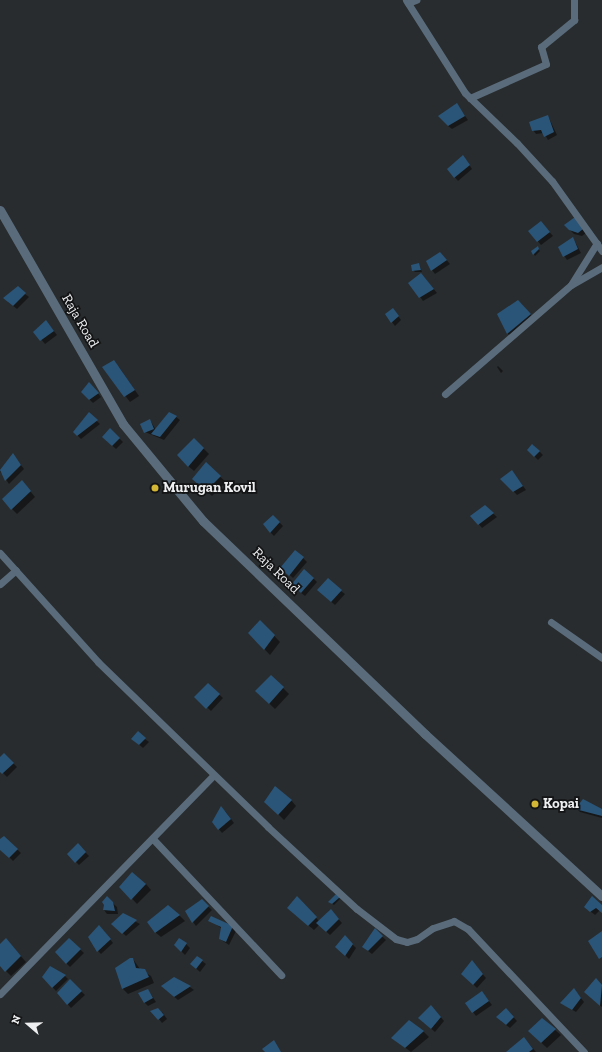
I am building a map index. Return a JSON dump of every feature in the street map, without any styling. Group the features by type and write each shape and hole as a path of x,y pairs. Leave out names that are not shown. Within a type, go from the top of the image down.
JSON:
{"street":[{"path":"416,0 407,2 470,98 552,181 602,251"},
{"path":"470,98 546,64 541,47 574,20 574,0"},
{"name":"Raja Road","path":"2,217 123,424 203,521 425,734 602,896"},
{"path":"571,285 597,243"},
{"path":"445,394 571,285 602,267"},
{"path":"0,553 98,662 214,775 357,909 396,939 407,942 417,939 433,928 454,921 468,929 584,1052"},
{"path":"0,584 16,570"},
{"path":"551,622 602,658"},
{"path":"0,994 214,775"},
{"path":"153,839 281,975"}],"building":[{"path":"457,103 465,116 448,126 438,116"},
{"path":"548,115 554,132 544,137 541,130 532,131 529,122"},
{"path":"463,155 470,165 454,178 447,169"},
{"path":"575,217 583,229 578,233 569,230 564,225"},
{"path":"541,221 550,232 537,242 528,231"},
{"path":"573,237 578,249 563,257 558,247"},
{"path":"538,246 539,249 533,255 531,251"},
{"path":"440,252 447,260 431,271 426,261"},
{"path":"419,263 421,270 412,271 411,265"},
{"path":"421,273 434,289 419,298 408,283"},
{"path":"18,286 26,293 13,306 3,298"},
{"path":"518,300 531,314 507,334 497,314"},
{"path":"393,308 399,316 391,323 385,314"},
{"path":"46,320 54,331 40,341 33,332"},
{"path":"114,360 135,390 124,397 102,367"},
{"path":"89,382 99,393 89,400 81,392"},
{"path":"89,412 98,420 77,436 73,432"},
{"path":"169,412 177,416 160,437 151,434"},
{"path":"150,419 154,429 144,433 140,424"},
{"path":"110,428 120,438 112,446 102,437"},
{"path":"194,438 204,448 188,467 177,455"},
{"path":"532,444 540,451 534,457 527,450"},
{"path":"13,453 21,465 5,481 0,470"},
{"path":"206,462 221,476 206,491 192,479"},
{"path":"512,470 523,486 513,492 500,479"},
{"path":"22,480 31,491 11,510 2,499"},
{"path":"485,505 494,513 478,525 470,516"},
{"path":"273,515 280,522 270,533 263,524"},
{"path":"295,550 304,557 289,576 280,568"},
{"path":"304,569 314,578 301,593 291,585"},
{"path":"328,578 342,590 331,602 317,590"},
{"path":"260,620 275,635 264,650 248,633"},
{"path":"271,675 284,687 269,704 255,691"},
{"path":"208,683 220,694 206,709 194,697"},
{"path":"138,731 146,738 139,745 131,739"},
{"path":"4,753 14,763 2,774 0,772 0,757"},
{"path":"275,786 292,800 278,815 264,802"},
{"path":"583,799 602,809 602,816 575,809"},
{"path":"221,806 231,819 218,830 212,822"},
{"path":"4,836 18,849 9,858 0,850 0,839"},
{"path":"78,843 86,852 75,863 67,854"},
{"path":"132,872 146,884 131,900 119,887"},
{"path":"336,894 340,897 332,904 328,902"},
{"path":"107,896 113,902 115,911 103,910 104,905 102,902"},
{"path":"297,896 317,917 308,926 287,908"},
{"path":"592,896 602,905 602,913 596,908 590,912 584,907"},
{"path":"202,899 209,906 192,923 185,911"},
{"path":"168,905 180,915 155,933 147,922"},
{"path":"331,909 339,919 326,932 316,923"},
{"path":"123,913 137,920 122,934 111,924"},
{"path":"211,916 233,926 226,942 219,939 221,927 208,921"},
{"path":"99,925 111,939 97,952 88,937"},
{"path":"375,928 383,936 368,951 362,947"},
{"path":"602,931 602,957 599,959 588,941"},
{"path":"345,935 353,944 345,956 335,947"},
{"path":"6,938 21,956 5,972 0,966 0,944"},
{"path":"69,938 81,949 66,964 55,952"},
{"path":"179,938 187,943 181,952 174,945"},
{"path":"197,956 203,960 196,969 190,964"},
{"path":"130,958 133,958 136,968 145,969 149,977 122,989 115,968"},
{"path":"472,960 483,974 473,985 461,974"},
{"path":"50,966 66,975 52,988 42,977"},
{"path":"174,977 191,986 174,997 161,986"},
{"path":"596,978 602,985 600,1006 584,992"},
{"path":"70,979 82,991 67,1005 57,993"},
{"path":"574,988 581,998 572,1010 560,1003"},
{"path":"148,989 153,998 144,1003 138,993"},
{"path":"482,991 489,1001 472,1013 465,1003"},
{"path":"431,1005 441,1017 431,1029 418,1018"},
{"path":"158,1008 164,1015 158,1020 150,1011"},
{"path":"506,1008 514,1017 506,1025 496,1017"},
{"path":"542,1018 556,1029 541,1043 528,1031"},
{"path":"409,1020 424,1031 405,1048 391,1038"},
{"path":"524,1037 533,1049 529,1052 506,1052"},
{"path":"274,1040 281,1052 265,1052 262,1049"}],"place":[{"name":"Murugan Kovil","path":"155,488"},
{"name":"Kopai","path":"535,804"}]}
